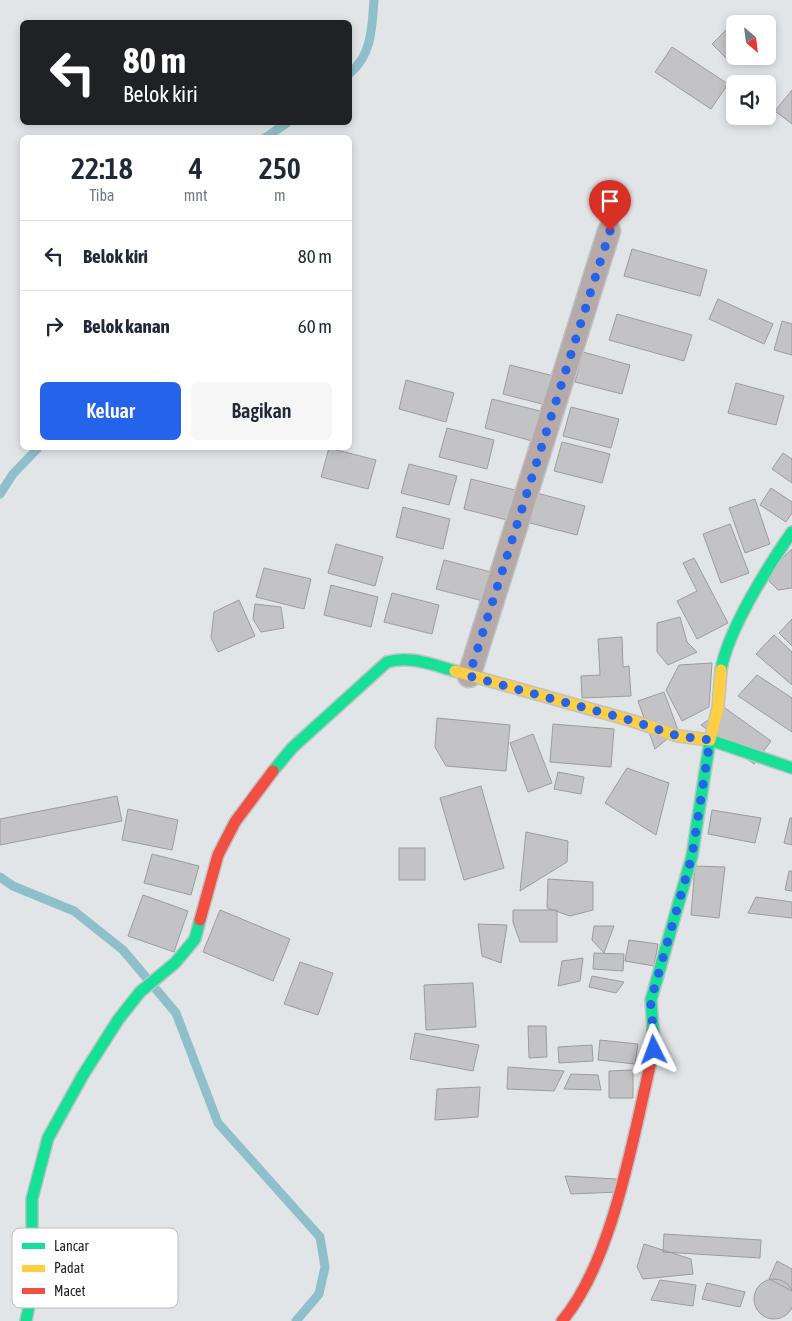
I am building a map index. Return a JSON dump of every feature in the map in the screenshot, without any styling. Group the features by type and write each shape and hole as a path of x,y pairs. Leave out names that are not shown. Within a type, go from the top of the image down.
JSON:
{"street":[{"path":"469,676 610,231"},
{"path":"562,1321 575,1306 592,1274 618,1198 656,1038 650,1013 651,1000 692,856 710,740 718,708 721,668 733,633 776,555 792,532"},
{"path":"32,1228 32,1199 48,1138 83,1075 118,1020 140,992 174,963 195,939 218,855 235,822 292,748 387,662 396,658 415,660 633,721 678,736 710,740 792,768"},
{"path":"26,1321 29,1308"}],"building":[{"path":"726,30 726,58 712,44"},
{"path":"672,47 726,83 726,87 711,109 655,72"},
{"path":"792,90 792,124 776,110"},
{"path":"632,249 707,270 700,296 624,276"},
{"path":"718,299 773,324 764,344 709,319"},
{"path":"617,314 692,335 684,361 609,340"},
{"path":"782,321 792,324 792,355 774,350"},
{"path":"583,352 630,365 622,394 575,382"},
{"path":"510,365 558,377 550,406 503,394"},
{"path":"406,380 454,393 446,422 399,409"},
{"path":"736,383 784,396 776,425 728,413"},
{"path":"492,399 540,411 532,441 485,428"},
{"path":"571,407 619,419 611,448 563,436"},
{"path":"447,428 494,440 487,469 439,457"},
{"path":"562,442 610,454 602,483 554,471"},
{"path":"328,450 337,450 376,460 368,489 321,477"},
{"path":"783,453 792,459 792,483 772,469"},
{"path":"409,464 457,476 449,505 401,493"},
{"path":"471,479 519,491 511,521 464,509"},
{"path":"771,488 792,502 792,513 786,522 760,505"},
{"path":"537,493 585,506 577,535 530,523"},
{"path":"755,499 770,544 745,553 729,508"},
{"path":"403,507 450,519 443,549 396,537"},
{"path":"730,524 749,573 721,583 703,534"},
{"path":"336,544 383,557 375,586 328,573"},
{"path":"792,549 792,588 778,590 764,576"},
{"path":"694,558 728,623 697,639 677,601 697,591 683,563"},
{"path":"444,560 491,572 483,601 436,589"},
{"path":"264,568 311,579 304,609 256,597"},
{"path":"331,585 378,597 371,627 324,615"},
{"path":"392,593 439,605 432,634 384,622"},
{"path":"239,600 255,636 218,652 211,638 214,612"},
{"path":"255,604 281,607 284,628 261,632 253,619"},
{"path":"680,617 687,642 697,652 668,665 657,652 657,623"},
{"path":"792,619 792,646 779,633"},
{"path":"774,635 792,652 792,685 756,654"},
{"path":"622,637 623,667 629,666 631,696 582,698 581,676 600,675 598,639"},
{"path":"712,663 709,707 682,721 666,690 679,665"},
{"path":"757,675 792,698 792,732 738,696"},
{"path":"664,692 678,730 655,749 638,701"},
{"path":"725,708 771,741 754,764 701,725"},
{"path":"437,718 510,725 506,771 446,766 435,747"},
{"path":"553,724 614,729 611,767 550,762"},
{"path":"533,734 552,783 528,792 510,743"},
{"path":"627,768 669,783 656,835 605,803"},
{"path":"558,772 584,777 581,794 554,789"},
{"path":"481,786 504,868 464,880 440,798"},
{"path":"117,796 122,821 0,845 0,819"},
{"path":"128,809 178,820 172,850 122,840"},
{"path":"712,810 761,818 755,843 708,834"},
{"path":"790,818 792,818 792,845 784,843"},
{"path":"526,832 568,841 567,862 520,891"},
{"path":"399,848 425,848 425,880 399,880"},
{"path":"152,854 199,866 191,895 144,883"},
{"path":"695,866 725,867 719,918 691,915"},
{"path":"789,871 792,871 792,891 785,890"},
{"path":"548,879 593,882 593,910 570,916 547,908"},
{"path":"143,895 188,911 174,952 128,936"},
{"path":"756,897 792,902 792,918 748,913"},
{"path":"220,910 290,939 273,981 203,952"},
{"path":"513,910 557,910 557,942 520,942 513,922"},
{"path":"478,924 507,925 501,963 482,956"},
{"path":"594,926 614,926 604,953 592,940"},
{"path":"629,940 658,944 654,966 625,961"},
{"path":"594,953 624,954 623,971 593,969"},
{"path":"583,958 580,981 558,986 562,961"},
{"path":"300,962 333,973 318,1015 284,1004"},
{"path":"592,976 624,982 616,993 589,987"},
{"path":"473,983 476,1027 426,1030 424,985"},
{"path":"528,1026 546,1026 547,1057 529,1058"},
{"path":"415,1033 479,1045 473,1071 410,1059"},
{"path":"600,1040 638,1044 635,1064 598,1060"},
{"path":"592,1045 593,1061 559,1063 558,1047"},
{"path":"508,1067 564,1071 554,1091 507,1089"},
{"path":"633,1070 633,1098 609,1098 609,1071"},
{"path":"571,1074 598,1075 601,1090 564,1089"},
{"path":"480,1087 478,1117 435,1120 437,1089"},
{"path":"565,1176 616,1179 619,1192 571,1194"},
{"path":"664,1234 761,1240 760,1258 663,1252"},
{"path":"644,1244 691,1259 693,1274 643,1279 637,1267"},
{"path":"777,1261 792,1269 792,1291 769,1279"},
{"path":"660,1280 696,1285 693,1306 651,1300"},
{"path":"766,1280 782,1280 793,1291 793,1307 782,1318 766,1318 755,1307 755,1291"},
{"path":"707,1283 745,1292 740,1307 702,1299"}],"waterway":[{"path":"352,71 363,58 370,40 374,0"},
{"path":"269,135 284,125"},
{"path":"0,494 13,474 36,450"},
{"path":"0,877 13,886 74,911 123,950 176,1013 218,1123 320,1237 325,1267 319,1294 296,1321"}],"traffic: fast":[{"path":"721,670 725,654 740,618 761,580 792,532"},
{"path":"273,771 292,748 387,662 413,660 455,671"},
{"path":"650,1066 654,1044 651,1000 692,856 710,740 792,768"},
{"path":"32,1228 32,1199 48,1138 83,1075 118,1020 140,992 175,963 195,939 200,920"},
{"path":"26,1321 29,1308"}],"traffic: slow":[{"path":"455,671 633,721 678,736 710,740 718,708 721,670"}],"traffic: jam":[{"path":"200,920 218,855 235,822 273,771"},
{"path":"562,1321 579,1296 594,1267 607,1234 627,1165 650,1066"}],"route":[{"path":"610,231 469,676 633,721 678,736 710,740 692,856 651,1000 650,1013 656,1038 654,1050"}]}
